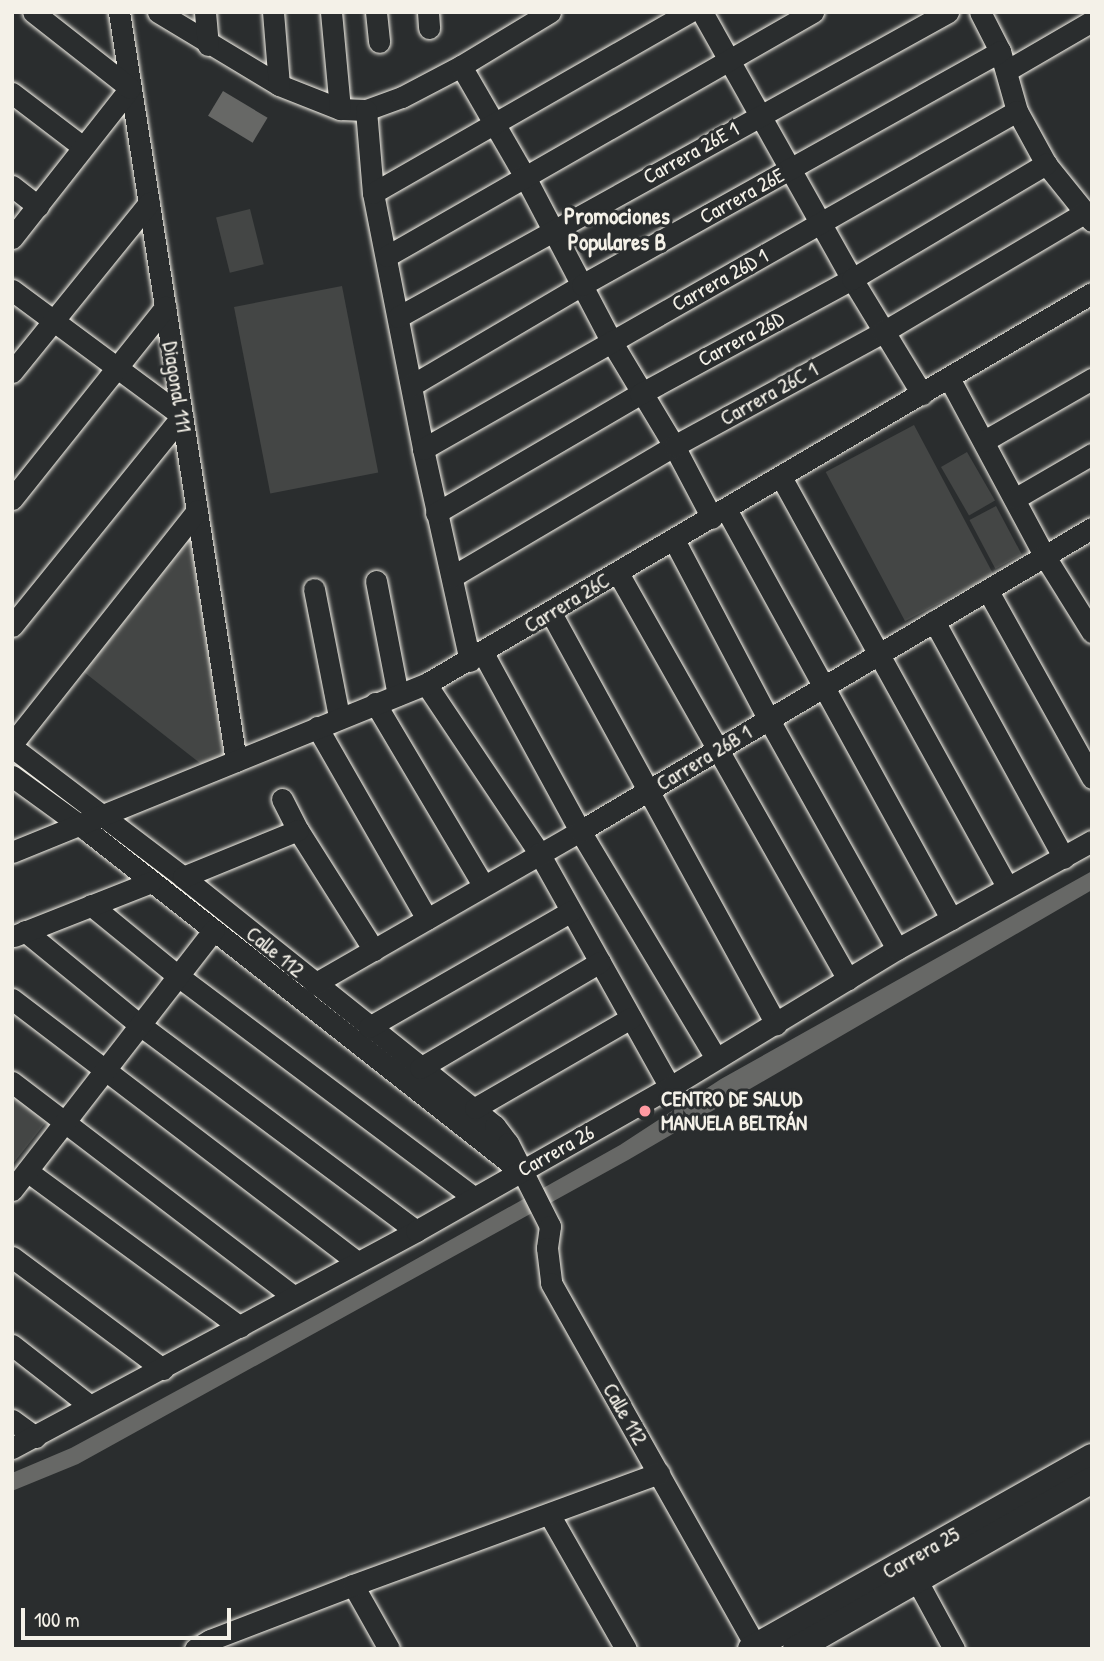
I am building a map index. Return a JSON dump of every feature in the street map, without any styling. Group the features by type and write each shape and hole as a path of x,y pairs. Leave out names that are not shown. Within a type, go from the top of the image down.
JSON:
{"main road":[{"name":"Carrera 25","path":"755,1648 1092,1457"},
{"name":"Carrera 25","path":"806,1645 916,1579 1092,1480"}],"street":[{"path":"12,238 131,88 33,12"},
{"name":"Diagonal 111","path":"119,12 236,761"},
{"path":"159,12 208,45 279,85 340,108 366,110 402,97 461,66 527,19 550,12"},
{"path":"205,12 208,45"},
{"path":"273,12 279,85"},
{"path":"331,12 340,108"},
{"path":"376,12 379,42"},
{"path":"373,193 496,125 689,12"},
{"path":"702,12 852,279 922,394"},
{"path":"387,256 524,174 813,12"},
{"name":"Carrera 26E 1","path":"398,317 948,12"},
{"path":"980,12 1003,61 1017,111 1046,164 1089,216"},
{"name":"Carrera 26E","path":"412,385 582,285 790,170 1003,61 1092,21"},
{"path":"461,66 524,174 640,394 719,514 826,686 951,919"},
{"path":"12,93 83,147"},
{"path":"366,110 373,193 423,449 436,513 477,657 716,1058"},
{"name":"Carrera 26D 1","path":"423,449 1017,111"},
{"name":"Carrera 26D","path":"436,513 640,394 852,279 1046,164"},
{"path":"12,186 38,206"},
{"path":"12,372 149,203"},
{"name":"Carrera 26C 1","path":"453,576 674,446 1089,216"},
{"path":"12,290 182,416 12,626"},
{"name":"Carrera 26C","path":"12,852 426,684 477,657 1092,293"},
{"path":"12,499 165,307"},
{"path":"949,378 1016,498 1044,555 1092,632"},
{"path":"984,441 1092,379"},
{"path":"1016,498 1092,454"},
{"path":"781,477 1007,887"},
{"path":"12,745 197,511"},
{"name":"Carrera 26B 1","path":"314,984 648,792 1092,528"},
{"path":"674,540 769,720 897,949"},
{"path":"618,573 848,979"},
{"path":"376,581 398,695"},
{"path":"314,589 339,718"},
{"path":"988,591 1092,778"},
{"path":"551,613 775,1024"},
{"path":"934,621 1064,858"},
{"path":"426,684 539,853 670,1087"},
{"path":"375,703 483,885"},
{"path":"317,727 427,919"},
{"name":"Calle 112","path":"12,745 183,877 420,1068 475,1108 508,1143 550,1226 547,1248 551,1283 755,1648"},
{"name":"Calle 112","path":"12,776 80,825 523,1175"},
{"path":"282,799 298,830 374,950"},
{"path":"183,877 298,830"},
{"name":"Carrera 26","path":"12,1448 89,1405 163,1369 473,1197 523,1175 897,949 1092,841"},
{"path":"19,934 151,882"},
{"path":"91,905 178,976 473,1197"},
{"path":"369,1027 570,912"},
{"path":"12,1189 214,930"},
{"path":"19,934 416,1231"},
{"path":"420,1068 600,962"},
{"path":"12,999 357,1262"},
{"path":"475,1108 631,1018"},
{"path":"12,1082 293,1296"},
{"path":"27,1171 240,1326"},
{"path":"12,1257 163,1369"},
{"path":"12,1345 89,1405"},
{"path":"12,1420 35,1437"},
{"path":"206,1646 353,1586 659,1473"},
{"path":"549,1514 626,1649"},
{"path":"916,1579 954,1649"},
{"path":"353,1586 389,1649"}],"shaded area":[{"path":"223,91 268,118 253,143 208,116"},
{"path":"250,209 264,264 230,273 216,217"},
{"path":"342,286 378,473 270,493 234,307"},
{"path":"914,425 993,574 905,621 826,472"},
{"path":"967,452 995,500 969,515 941,467"},
{"path":"996,506 1022,555 995,569 970,520"},
{"path":"197,511 236,761 210,771 75,665"},
{"path":"1092,871 1092,890 628,1160 78,1464 12,1491 12,1473 71,1448 318,1314 620,1145 721,1079"},
{"path":"12,1094 47,1121 12,1165"}],"place":[{"name":"CENTRO DE SALUD MANUELA BELTRÁN","path":"645,1111"}],"district":[{"name":"Promociones Populares B","path":"617,229"}]}
